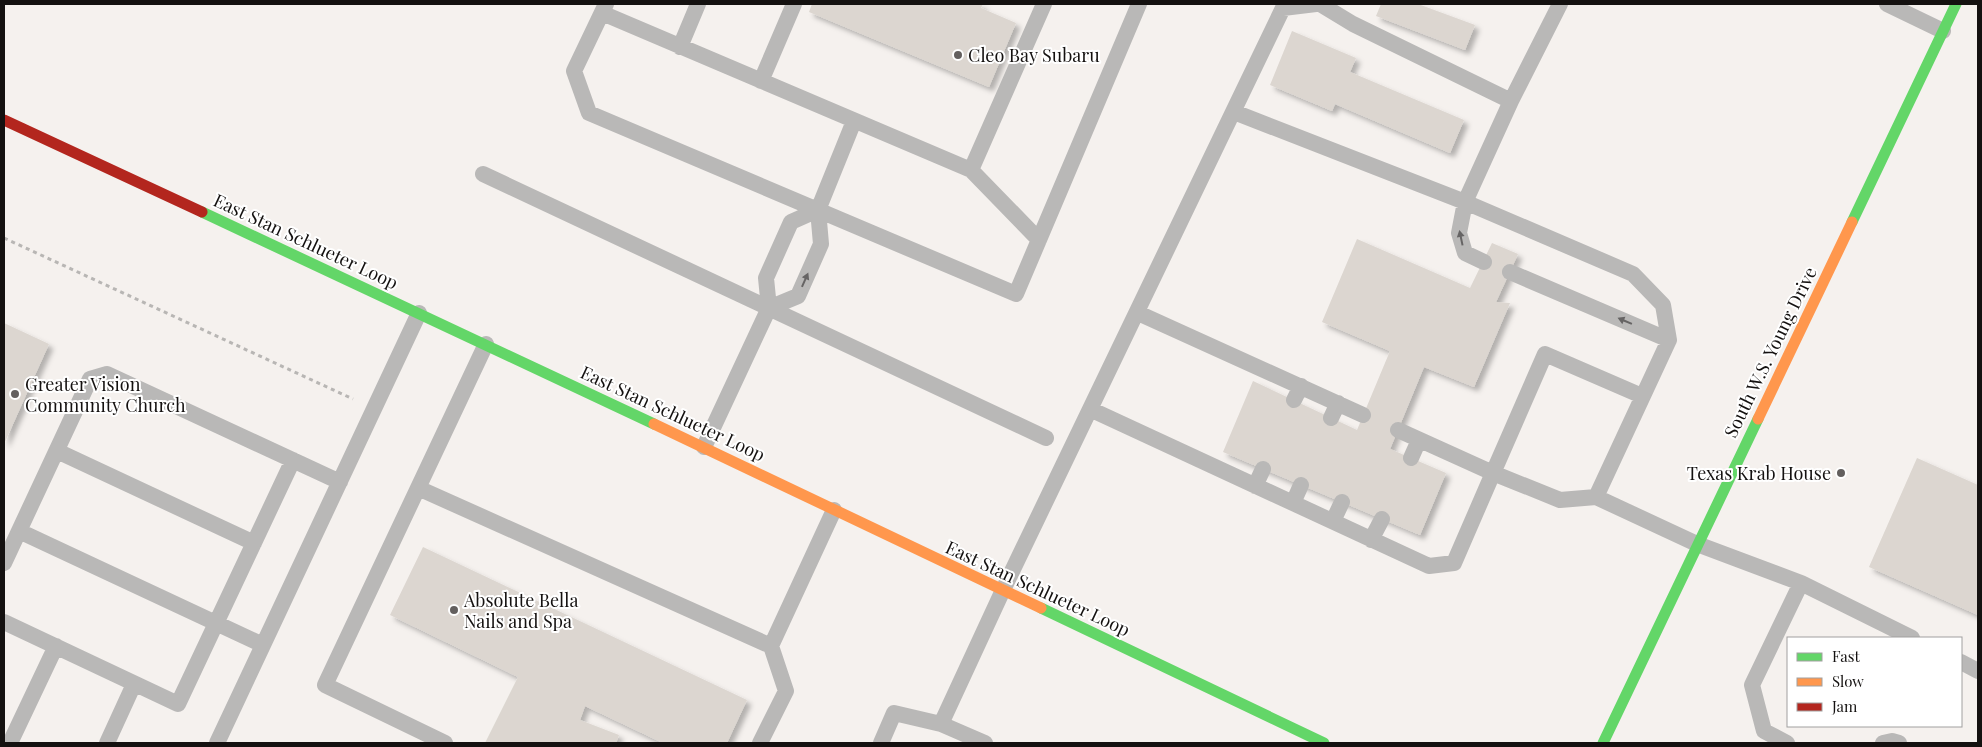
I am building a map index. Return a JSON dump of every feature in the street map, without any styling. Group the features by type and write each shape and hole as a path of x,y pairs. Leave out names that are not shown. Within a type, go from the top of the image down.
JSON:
{"main road":[{"name":"South W.S. Young Drive","path":"1603,743 1956,4"},
{"name":"East Stan Schlueter Loop","path":"4,120 486,344 1324,743"}],"lane":[{"path":"680,47 698,4"},
{"path":"761,81 794,4"},
{"path":"971,170 1044,4"},
{"path":"1039,240 971,170 680,47 604,8 574,71 589,113 1016,294 1039,240 1139,4"},
{"path":"941,724 1003,590 1092,410 1283,8 1316,4"},
{"path":"1320,4 1354,24 1511,101"},
{"path":"1484,262 1465,252 1459,234 1465,202 1511,101 1560,4"},
{"path":"1886,4 1943,31"},
{"path":"1234,112 1465,202 1633,274 1663,305 1669,340 1596,497"},
{"path":"769,308 798,296 821,244 818,210 854,121"},
{"path":"483,174 1046,438"},
{"path":"704,447 769,308 766,278 791,222 818,210"},
{"path":"1510,272 1669,340"},
{"path":"217,743 420,313"},
{"path":"1138,313 1298,393 1338,403 1363,414"},
{"path":"445,743 324,685 486,344"},
{"path":"1092,410 1429,566 1454,563 1545,354 1642,396"},
{"path":"4,563 90,379 106,374 340,482"},
{"path":"1331,418 1338,403"},
{"path":"1398,430 1492,473 1560,500 1596,497 1697,544 1801,583 1910,637"},
{"path":"1411,458 1419,440"},
{"path":"57,451 254,543"},
{"path":"4,622 178,704 293,460"},
{"path":"1255,486 1263,469"},
{"path":"1293,503 1301,484"},
{"path":"418,488 771,646"},
{"path":"1333,521 1342,502"},
{"path":"760,743 786,691 771,646 834,510"},
{"path":"1371,540 1382,519"},
{"path":"19,531 263,645"},
{"path":"1787,743 1764,731 1752,685 1801,583"},
{"path":"10,743 56,646"},
{"path":"1962,663 1978,671"},
{"path":"107,743 134,684"},
{"path":"881,743 894,713 941,724 985,743"},
{"path":"1883,743 1892,740 1899,743"}],"path":[{"path":"4,238 374,409"}],"building":[{"name":"Cleo Bay Subaru","path":"812,4 983,4 981,8 1016,23 989,87 809,12"},
{"path":"1381,4 1418,4 1475,25 1465,50 1376,16"},
{"path":"1292,31 1356,58 1350,72 1464,120 1450,153 1335,104 1332,111 1270,85"},
{"path":"1357,239 1470,288 1492,243 1518,254 1496,302 1510,303 1474,387 1424,367 1390,449 1446,473 1420,535 1223,452 1253,381 1357,430 1390,351 1322,322"},
{"name":"Greater Vision Community Church","path":"4,323 49,344 4,444"},
{"path":"1917,458 1978,485 1978,615 1869,567"},
{"path":"423,547 747,700 727,743 663,743 585,706 580,720 619,735 616,743 485,743 518,677 390,615"}],"traffic: fast":[{"path":"1852,222 1956,4"},
{"path":"202,212 654,424"},
{"path":"1603,743 1758,419"},
{"path":"1041,608 1324,743"}],"traffic: slow":[{"path":"1758,419 1852,222"},
{"path":"654,424 1041,608"}],"traffic: jam":[{"path":"4,120 202,212"}],"place":[{"name":"Cleo Bay Subaru","path":"958,55"},
{"name":"Greater Vision Community Church","path":"15,394"},
{"name":"Texas Krab House","path":"1841,473"},
{"name":"Absolute Bella Nails and Spa","path":"454,610"}]}
